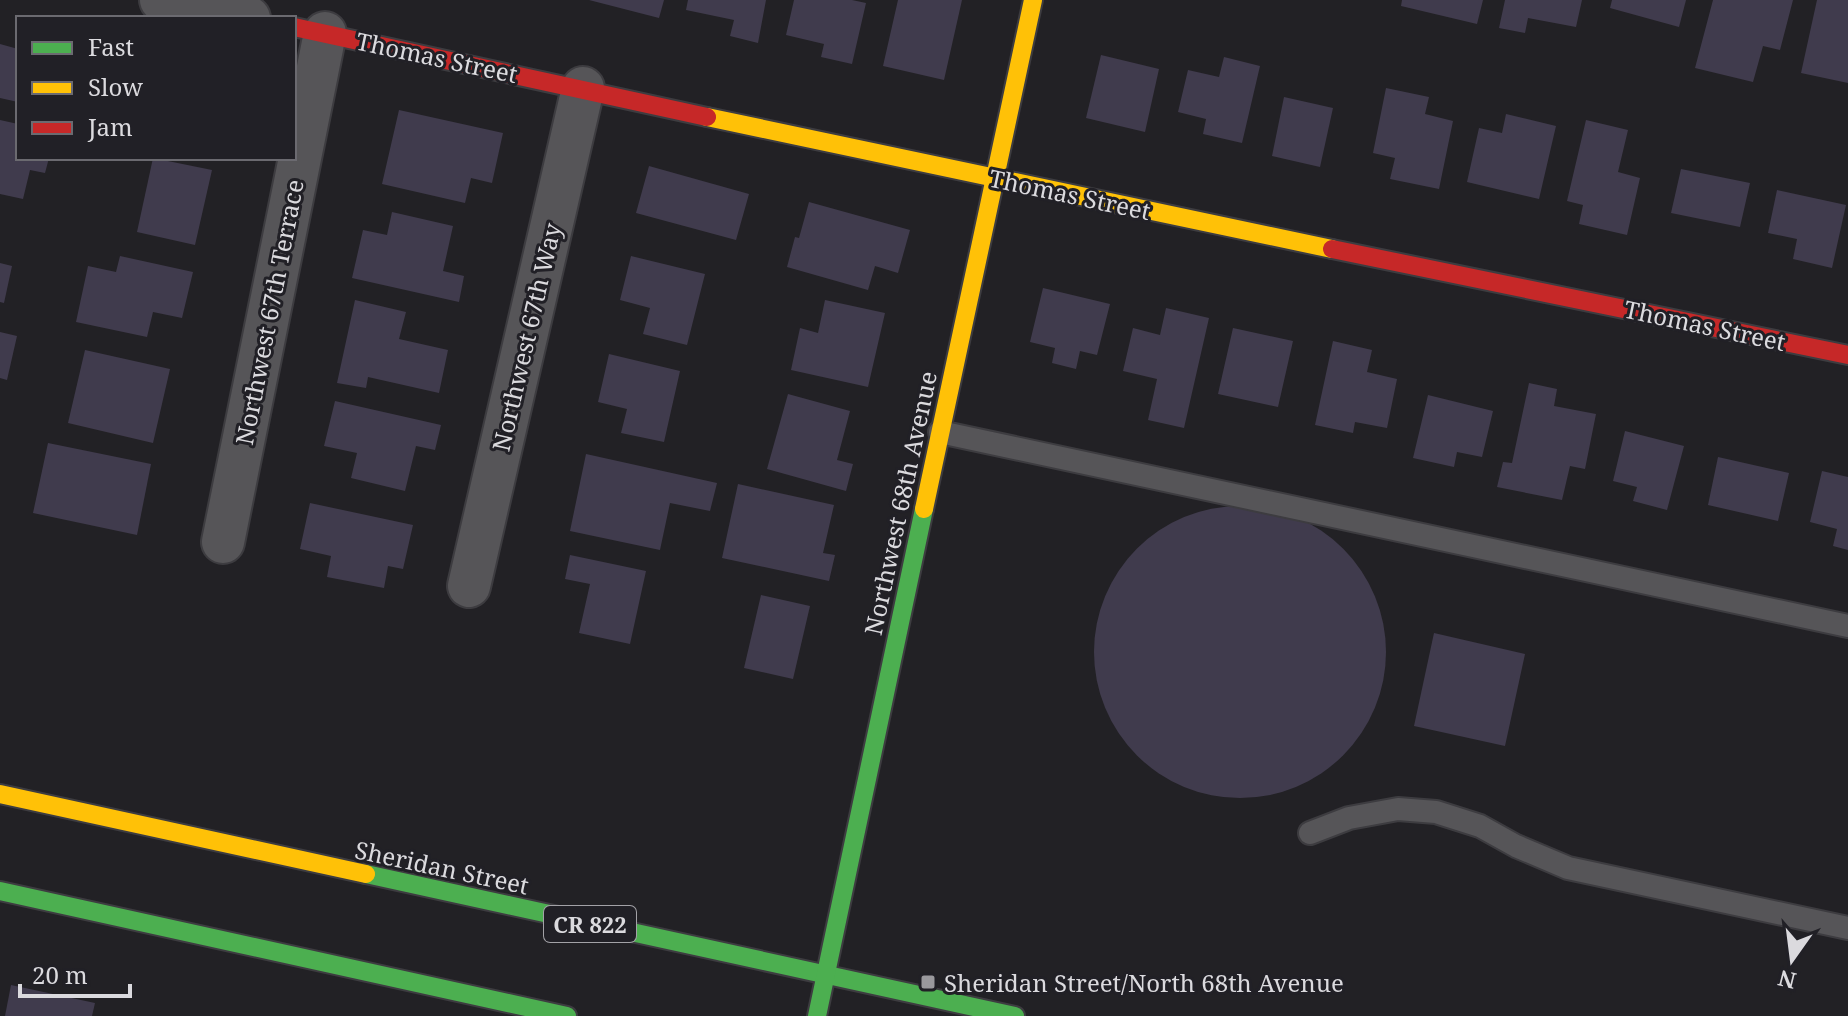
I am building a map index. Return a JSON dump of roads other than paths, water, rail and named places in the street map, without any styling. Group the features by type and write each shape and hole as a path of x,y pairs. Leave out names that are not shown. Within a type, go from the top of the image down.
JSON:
{"street":[{"path":"161,0 239,16"},
{"name":"Northwest 68th Avenue","path":"817,1016 1033,0"},
{"name":"Thomas Street","path":"310,30 993,179 1848,355"},
{"name":"Northwest 67th Terrace","path":"296,112 310,30"},
{"name":"Northwest 67th Way","path":"469,586 583,88"},
{"name":"Northwest 67th Terrace","path":"223,542 288,160"},
{"name":"Sheridan Street","path":"0,794 1015,1016"},
{"path":"0,891 567,1016"}],"lane":[{"path":"940,432 1848,626"},
{"path":"1310,833 1349,818 1398,809 1436,812 1480,826 1516,846 1568,868 1848,928"}],"place":[{"name":"Sheridan Street/North 68th Avenue","path":"928,982"}]}
